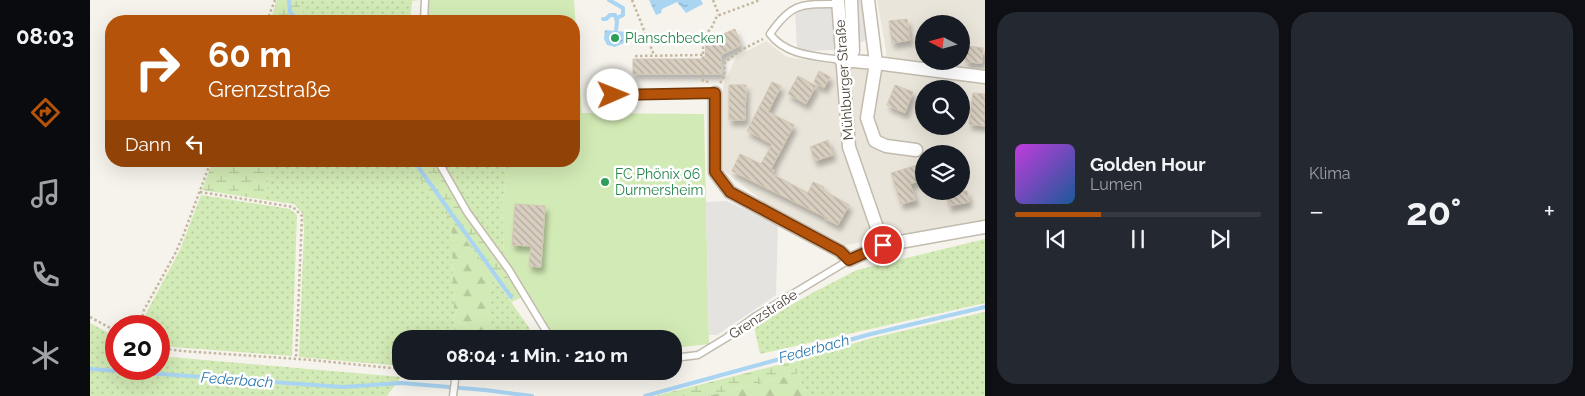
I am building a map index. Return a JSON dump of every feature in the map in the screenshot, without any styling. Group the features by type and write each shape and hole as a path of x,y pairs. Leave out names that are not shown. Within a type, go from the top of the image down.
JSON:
{"street":[{"path":"868,0 876,63 867,118 875,141 886,146 915,150"},
{"name":"Mühlburger Straße","path":"842,1 841,60 849,147 883,245"},
{"path":"841,60 985,77"},
{"path":"715,93 715,172 730,192 840,251 849,260"},
{"name":"Grenzstraße","path":"849,260 883,245 985,227"}],"lane":[{"path":"424,15 425,0"},
{"path":"841,60 786,49 770,34 792,9 808,4 842,1"},
{"path":"623,82 624,95"},
{"path":"613,95 715,93"},
{"path":"441,167 467,212 509,270 546,330"},
{"name":"Grenzstraße","path":"682,357 698,355 726,338 756,316 849,260"},
{"path":"454,395 455,380"}],"path":[{"path":"269,15 274,0"},
{"path":"632,0 654,55"},
{"path":"713,0 719,15"},
{"path":"635,56 703,57 703,35 711,29 717,16 760,0"},
{"path":"715,93 724,77 724,62 770,34"},
{"path":"143,315 176,252 209,167"},
{"path":"200,192 293,207 302,216 296,359"},
{"path":"90,318 105,326"},
{"path":"170,349 392,368"}],"shaded area":[{"path":"855,0 864,0 866,40 858,44"},
{"path":"877,0 985,0 985,221 846,245 767,204 723,170 723,86 736,57 766,41 787,57 887,72 886,50"},
{"path":"834,6 837,50 807,51 797,48 795,11"},
{"path":"726,201 778,224 776,295 717,335 709,335 706,202"}],"green space":[{"path":"277,0 301,0 300,9 304,15 272,15"},
{"path":"301,0 421,0 412,1 411,15 304,15 300,9"},
{"name":"FC Phönix 06 Durmersheim","path":"428,0 574,0 575,15 427,15"},
{"name":"FC Phönix 06 Durmersheim","path":"580,85 582,113 704,114 709,344 682,347 682,330 548,330 504,257 502,203 509,167 580,167"},
{"path":"211,167 271,167 265,200 202,190"},
{"path":"271,167 412,167 451,219 455,330 392,330 392,365 299,357 304,231 303,214 294,204 265,200"},
{"path":"411,167 437,167 459,206 522,297 512,302"},
{"path":"445,167 509,167 502,203 504,257 486,235"},
{"path":"201,195 290,209 297,215 292,356 170,347 170,315 145,315 180,250"},
{"path":"451,219 495,279 490,284 490,330 455,330"},
{"path":"985,239 985,303 760,354 754,326 857,270"},
{"path":"495,279 531,330 490,330 490,284"},
{"path":"985,312 985,396 805,396 798,360 872,338"},
{"path":"90,323 105,331 105,380 170,380 170,357 392,376 392,380 399,380 387,396 90,396"},
{"path":"798,360 799,373 707,396 655,396"},
{"path":"799,373 805,396 707,396"}],"water":[{"path":"649,0 701,0 703,4 686,13 677,2 662,9 661,13 656,15"},
{"name":"Planschbecken","path":"605,30 627,32 624,43 615,47 607,45 604,39"}],"building":[{"path":"907,19 910,40 892,43 889,21"},
{"path":"735,29 741,45 721,55 722,74 633,74 633,59 705,59 706,41"},
{"path":"970,46 983,48 982,63 970,62"},
{"path":"819,71 830,77 824,88 814,82"},
{"path":"798,76 816,86 806,104 788,94"},
{"path":"772,82 781,86 768,112 794,125 771,169 774,170 772,174 808,193 813,182 824,187 823,190 849,205 838,225 732,171 740,154 761,164 772,144 747,131"},
{"path":"729,85 746,85 745,120 729,120"},
{"path":"895,85 913,92 905,113 887,105"},
{"path":"973,93 985,94 985,126 970,124"},
{"path":"828,140 833,155 815,161 810,147"},
{"path":"915,166 915,182 910,184 916,200 901,204 891,173"},
{"path":"948,200 969,200 969,202 949,206"},
{"path":"515,204 545,206 541,267 529,266 531,246 512,245"}],"waterway":[{"path":"289,0 290,12 293,15"},
{"path":"609,0 623,8 623,15 617,18"},
{"path":"603,19 610,15 615,15 617,21 616,31"},
{"path":"418,167 511,297"},
{"name":"Federbach","path":"645,396 871,334 985,307"},
{"name":"Federbach","path":"90,369 343,387 401,383 532,396"}],"place":[{"name":"Planschbecken","path":"615,38"},
{"name":"FC Phönix 06 Durmersheim","path":"605,182"}],"route":[{"path":"613,95 715,93 715,172 730,192 840,251 849,260 883,245"}]}
